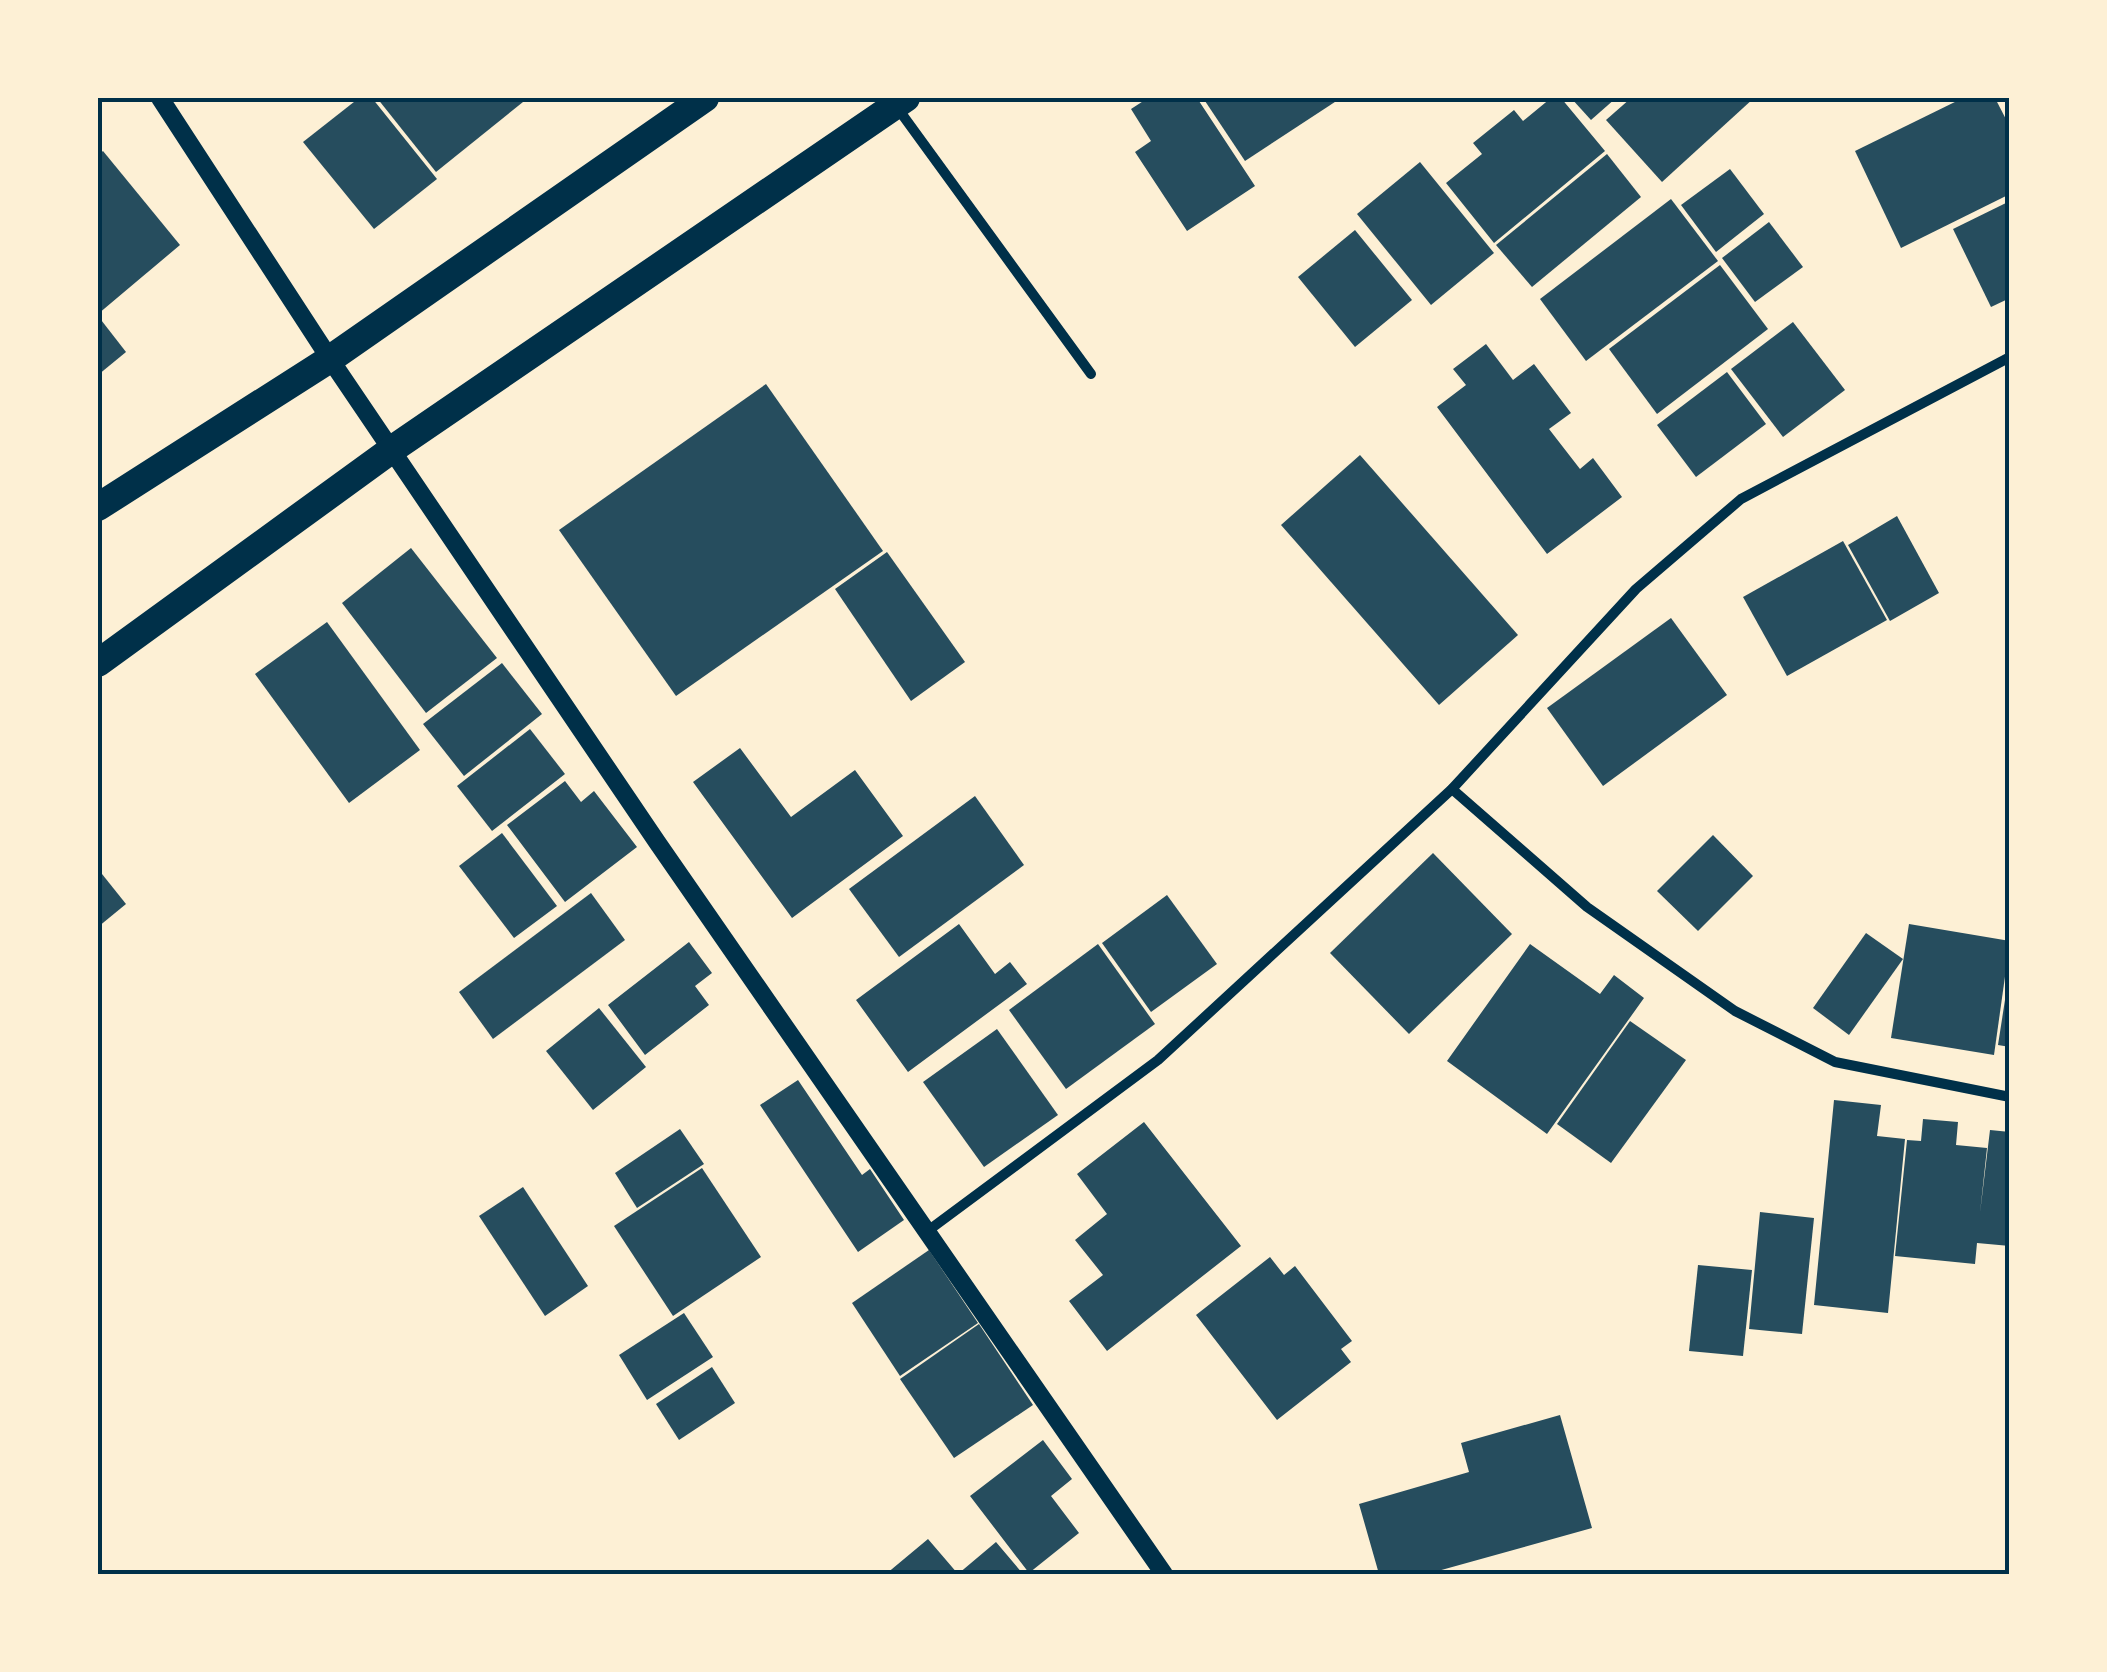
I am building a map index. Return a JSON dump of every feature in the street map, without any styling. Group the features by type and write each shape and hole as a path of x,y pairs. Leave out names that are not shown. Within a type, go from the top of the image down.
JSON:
{"highway":[{"path":"98,507 330,359 705,98"},
{"path":"98,662 394,448 901,102"}],"street":[{"path":"160,98 330,359 658,842 930,1230 1164,1574"},
{"path":"901,102 1091,374"},
{"path":"930,1230 1158,1060 1452,789 1636,588 1741,499 2010,357"},
{"path":"1452,789 1587,908 1735,1011 1835,1062 2010,1098"}],"building":[{"path":"359,98 372,98 437,179 374,229 303,142"},
{"path":"377,98 528,98 436,172"},
{"path":"1148,98 1197,98 1255,186 1187,231 1135,152 1151,141 1131,109"},
{"path":"1203,98 1341,98 1245,161"},
{"path":"1551,98 1561,98 1605,151 1494,243 1446,183 1482,154 1473,143 1514,110 1523,121"},
{"path":"1571,98 1616,98 1591,120"},
{"path":"1631,98 1754,98 1662,182 1606,120"},
{"path":"1963,98 1995,98 2010,127 2010,194 1901,248 1855,151"},
{"path":"103,151 180,245 98,314 98,155"},
{"path":"1607,154 1641,197 1532,287 1496,245"},
{"path":"1420,162 1494,253 1431,305 1357,214"},
{"path":"1730,169 1764,214 1716,252 1681,205"},
{"path":"1671,199 1718,261 1586,361 1540,299"},
{"path":"2010,201 2010,298 1991,307 1953,229"},
{"path":"1769,222 1803,267 1755,302 1722,258"},
{"path":"1355,230 1412,300 1355,347 1298,277"},
{"path":"1720,265 1768,329 1657,414 1609,349"},
{"path":"98,316 126,352 98,375"},
{"path":"1793,322 1845,390 1783,437 1731,369"},
{"path":"1486,344 1513,380 1534,364 1571,413 1549,429 1580,469 1593,458 1622,497 1547,554 1437,407 1466,385 1453,369"},
{"path":"1727,372 1766,424 1696,477 1657,425"},
{"path":"766,384 883,551 676,696 559,530"},
{"path":"1360,455 1518,635 1439,705 1281,525"},
{"path":"1897,516 1939,593 1890,621 1848,545"},
{"path":"1843,541 1887,620 1787,676 1743,597"},
{"path":"411,548 497,658 426,713 342,603"},
{"path":"887,552 965,662 911,701 835,589"},
{"path":"1671,618 1727,695 1603,786 1547,708"},
{"path":"327,622 420,750 349,803 255,674"},
{"path":"502,663 542,714 464,776 423,724"},
{"path":"530,729 565,774 492,831 457,786"},
{"path":"740,748 791,817 855,770 903,836 792,918 693,782"},
{"path":"565,781 581,802 594,791 637,847 565,902 507,825"},
{"path":"975,796 1024,865 899,957 849,889"},
{"path":"502,833 557,906 514,938 459,866"},
{"path":"1713,835 1753,876 1698,931 1657,891"},
{"path":"1433,853 1512,934 1409,1034 1330,953"},
{"path":"98,869 126,904 98,927"},
{"path":"591,893 625,940 493,1039 459,992"},
{"path":"1167,895 1217,964 1151,1012 1102,943"},
{"path":"959,924 995,974 1010,962 1027,984 908,1072 856,1000"},
{"path":"1909,924 2010,941 1994,1055 1891,1038"},
{"path":"1866,933 1903,959 1849,1035 1813,1008"},
{"path":"689,942 712,973 695,986 709,1005 645,1055 608,1005"},
{"path":"1098,944 1155,1024 1066,1089 1009,1010"},
{"path":"1530,944 1600,994 1614,975 1644,998 1547,1134 1447,1061"},
{"path":"2010,987 2010,1047 1998,1045"},
{"path":"599,1008 646,1067 593,1110 546,1051"},
{"path":"1630,1021 1686,1060 1611,1163 1557,1124"},
{"path":"997,1029 1058,1115 984,1167 923,1082"},
{"path":"798,1080 862,1175 870,1169 904,1220 858,1252 760,1105"},
{"path":"1834,1100 1881,1105 1877,1136 1905,1139 1888,1313 1814,1305"},
{"path":"1923,1119 1958,1122 1956,1145 1987,1148 1980,1213 1990,1130 2010,1132 2010,1246 1977,1243 1975,1264 1895,1256 1907,1140 1921,1141"},
{"path":"1144,1122 1241,1246 1107,1351 1069,1301 1103,1275 1075,1240 1107,1214 1077,1174"},
{"path":"680,1129 704,1164 637,1208 615,1173"},
{"path":"702,1168 761,1257 673,1316 614,1226"},
{"path":"523,1187 588,1286 545,1316 479,1216"},
{"path":"1760,1212 1814,1218 1802,1334 1749,1329"},
{"path":"929,1250 978,1323 900,1376 852,1303"},
{"path":"1270,1257 1284,1275 1295,1266 1352,1341 1341,1349 1351,1362 1277,1420 1196,1315"},
{"path":"1698,1265 1752,1270 1743,1356 1689,1351"},
{"path":"684,1313 713,1357 647,1400 619,1355"},
{"path":"979,1324 1033,1405 954,1458 900,1379"},
{"path":"712,1367 735,1403 679,1440 656,1404"},
{"path":"1560,1415 1592,1528 1427,1574 1379,1574 1359,1504 1469,1472 1461,1443"},
{"path":"1043,1440 1072,1479 1051,1496 1079,1533 1029,1573 970,1496"},
{"path":"928,1539 958,1574 886,1574"},
{"path":"996,1542 1023,1574 958,1574"}]}
